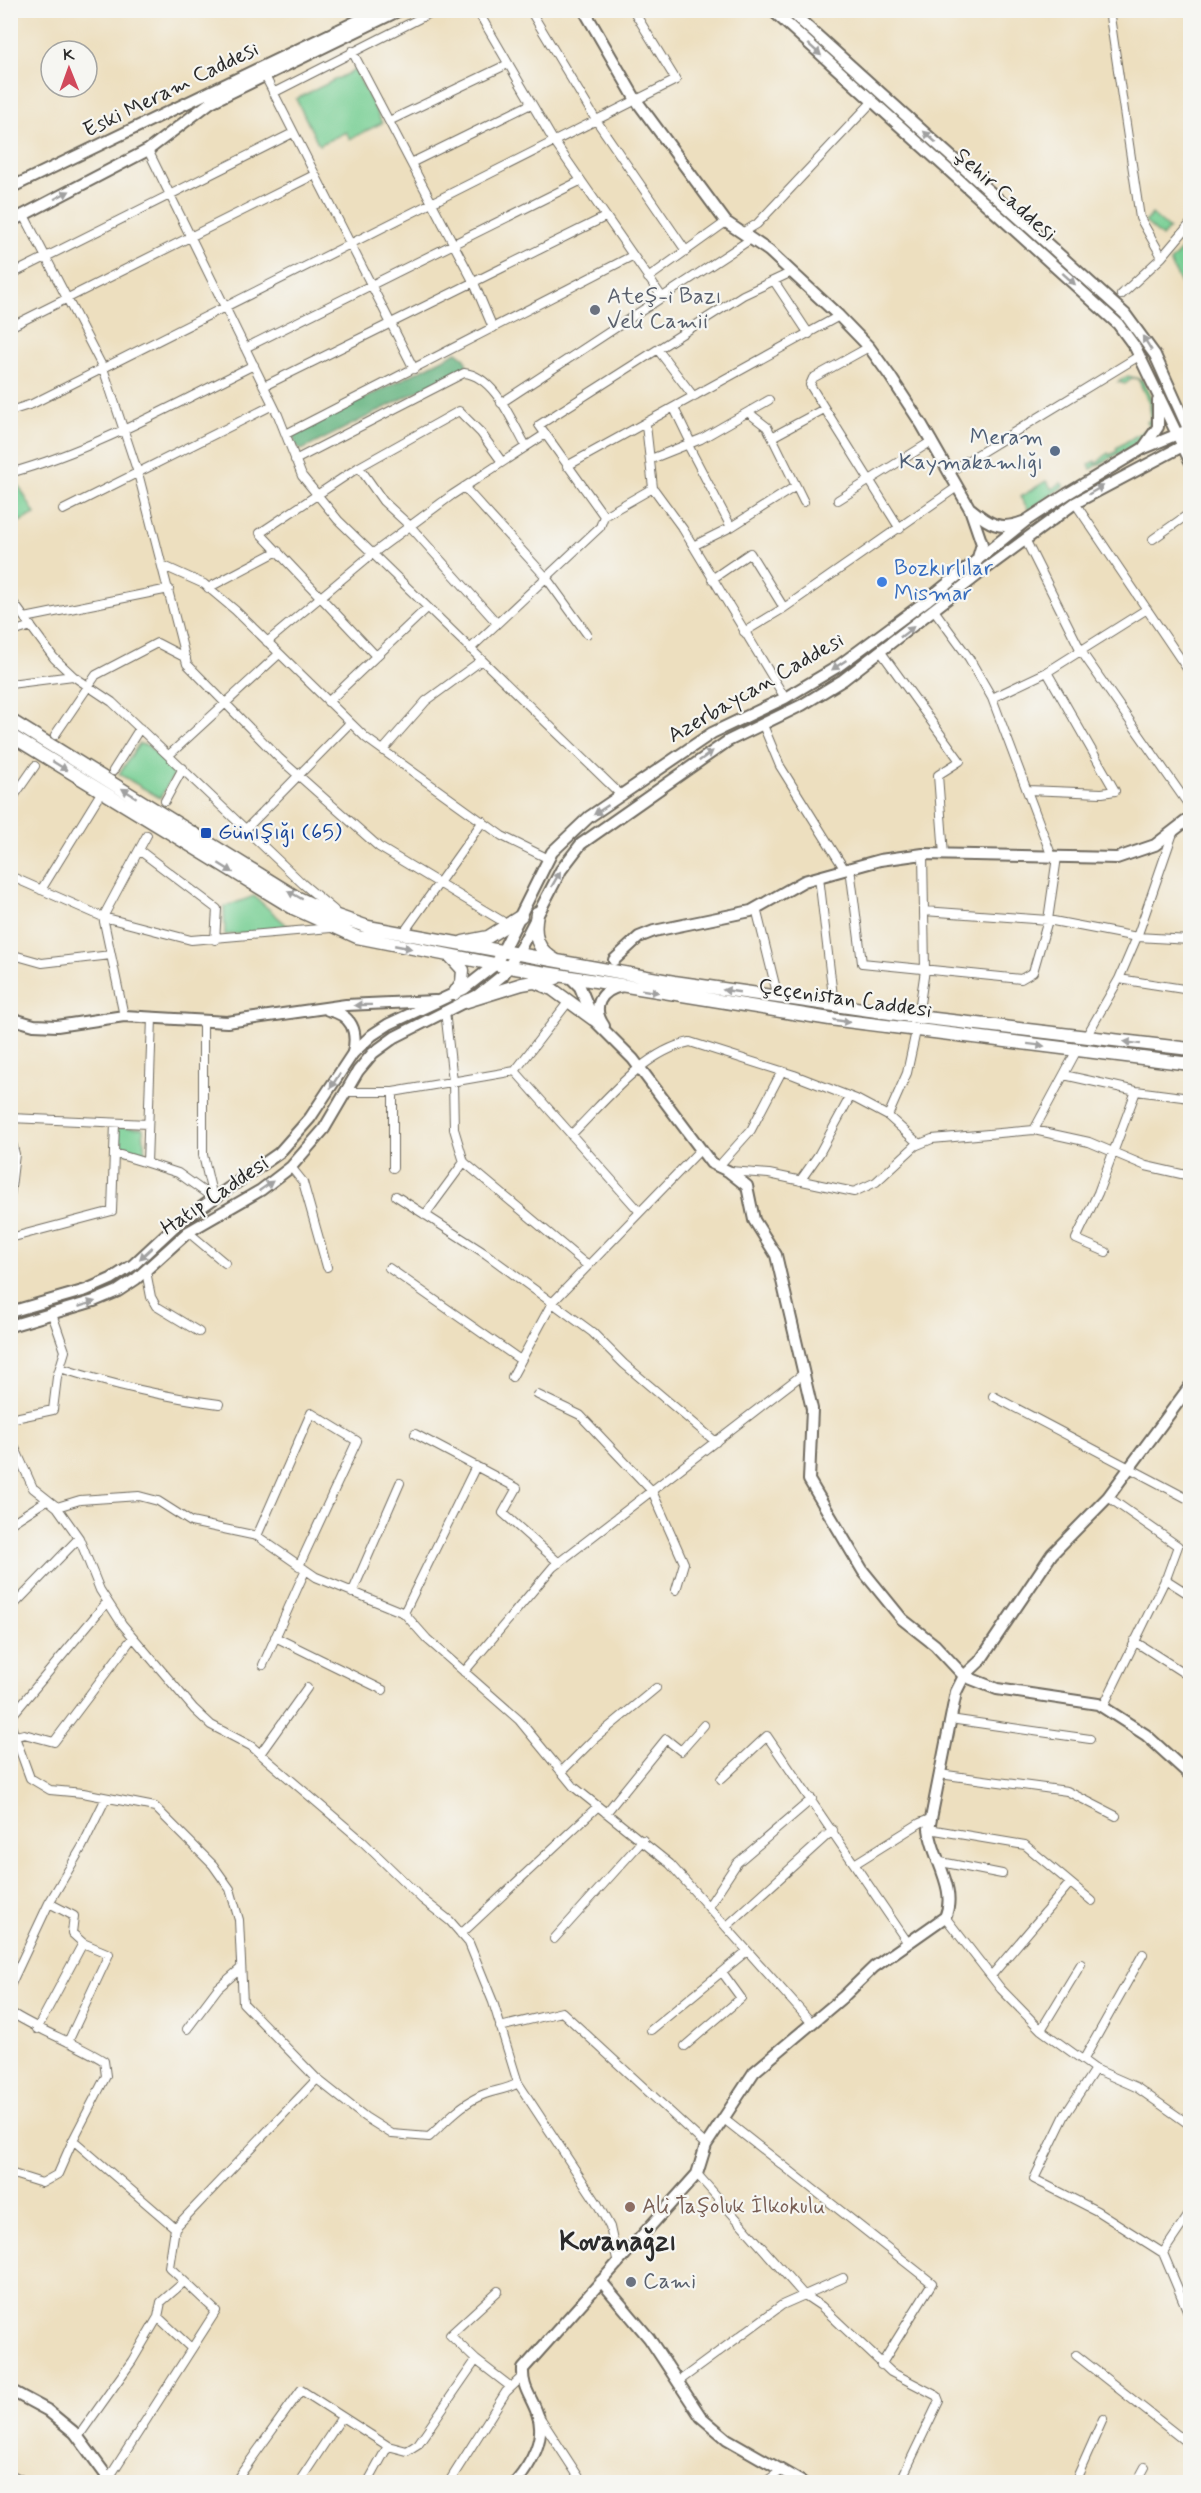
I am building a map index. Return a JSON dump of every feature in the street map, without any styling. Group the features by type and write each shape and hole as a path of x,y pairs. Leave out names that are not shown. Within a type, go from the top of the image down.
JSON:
{"main road":[{"path":"10,720 296,897 351,922 448,950 461,964 463,970 462,982 448,997"},
{"path":"10,735 292,908 332,928 375,941 448,950 488,937 521,916"},
{"path":"537,914 535,927 537,943 548,956 568,971"},
{"name":"Çeçenistan Caddesi","path":"448,950 516,955 622,986 916,1031 1191,1064"},
{"name":"Çeçenistan Caddesi","path":"448,950 509,967 568,971 1191,1050"},
{"path":"464,1002 568,971"},
{"path":"534,982 552,988 592,1019"}],"street":[{"name":"Eski Meram Caddesi","path":"10,222 148,150 202,107 380,10"},
{"name":"Eski Meram Caddesi","path":"10,188 400,10"},
{"path":"273,93 436,10"},
{"path":"477,10 553,140 662,297"},
{"path":"530,10 596,120 686,251"},
{"path":"584,10 636,100 726,222 769,251 869,347 932,441 970,509 982,544 977,561"},
{"path":"10,411 103,368 676,80 633,10"},
{"name":"Şehir Caddesi","path":"772,10 1106,312 1127,336 1139,356 1178,434 1187,444 1191,461"},
{"name":"Şehir Caddesi","path":"789,10 1125,314 1155,355 1190,430"},
{"path":"1109,10 1140,218 1162,257"},
{"path":"352,51 474,283 493,328"},
{"path":"389,121 508,63"},
{"path":"263,72 414,369"},
{"path":"501,403 662,297 746,236 872,102"},
{"path":"411,163 531,104"},
{"path":"10,275 293,133"},
{"path":"148,150 273,405 302,476 372,554 622,796"},
{"path":"10,327 314,175"},
{"path":"244,348 580,181"},
{"path":"24,215 103,368 138,473 164,566 187,664 223,703 379,848 502,921"},
{"path":"264,386 605,217"},
{"path":"648,278 726,222"},
{"path":"1121,295 1162,257 1191,224"},
{"path":"286,434 632,256"},
{"path":"604,516 539,425 743,296 792,272"},
{"path":"774,281 790,310 809,334"},
{"path":"567,466 646,425 839,316"},
{"path":"869,347 810,381 824,409 900,529"},
{"path":"658,350 694,397"},
{"path":"949,472 1139,356"},
{"path":"10,473 48,462 123,429 254,365"},
{"path":"295,460 464,373 475,374 501,403 526,446"},
{"path":"1142,449 1158,428 1160,417 1156,389"},
{"path":"1173,396 1191,412"},
{"path":"651,459 689,444 769,400"},
{"path":"63,510 273,405"},
{"path":"674,408 689,444 731,527"},
{"path":"772,437 824,409"},
{"path":"376,656 260,532 359,467 459,411 481,433 502,462"},
{"path":"749,413 766,427 804,502"},
{"path":"646,425 653,488 693,546 785,698"},
{"name":"Azerbaycan Caddesi","path":"389,1024 476,982 496,964 552,852 589,817 712,733 785,698 837,667 977,561 1027,520 1142,449 1190,430"},
{"path":"267,642 372,554 464,487 544,435"},
{"path":"838,500 932,441"},
{"name":"Azerbaycan Caddesi","path":"395,1037 488,989 509,967 561,870 581,844 710,753 843,680 1075,503 1187,444"},
{"path":"359,467 383,501 410,526 496,622"},
{"path":"693,546 731,527 796,486"},
{"path":"464,487 545,576 586,634"},
{"path":"744,632 784,608 957,487"},
{"path":"470,649 545,576 600,527 604,516 653,488"},
{"path":"1075,503 1191,673"},
{"path":"970,509 996,527 1012,526 1027,520"},
{"path":"1153,540 1191,513"},
{"path":"1025,539 1081,651 1191,807"},
{"path":"208,588 278,551"},
{"path":"712,579 750,553 784,608"},
{"path":"164,566 208,588 350,723 383,750 502,836 549,860"},
{"path":"25,618 169,590"},
{"path":"10,598 54,658 73,676 90,684 140,728 303,884 351,922"},
{"path":"328,702 426,608"},
{"path":"992,698 1047,672 1147,609"},
{"path":"763,725 780,766 847,869 862,963 1021,979 1033,972 1048,920 1054,856 992,698 969,658 934,610"},
{"path":"10,633 31,626"},
{"path":"55,735 90,684 104,669 158,643 186,658"},
{"path":"881,652 960,761 938,775 944,855"},
{"path":"169,755 279,654"},
{"path":"383,750 426,701 482,660"},
{"path":"1027,790 1102,793 1114,791 1047,672"},
{"path":"10,684 73,676"},
{"path":"245,830 350,723"},
{"path":"113,771 140,728"},
{"path":"10,802 35,766"},
{"path":"165,801 183,768"},
{"path":"41,890 102,791"},
{"path":"614,960 639,938 654,931 756,908 804,881 880,860 923,855 1117,858 1155,845 1191,818"},
{"path":"402,935 483,821"},
{"path":"1086,1037 1119,979 1137,937 1173,831"},
{"path":"124,1016 103,917 147,835"},
{"path":"139,850 217,909 215,940"},
{"path":"918,1017 925,970 923,855"},
{"path":"10,876 103,917 191,940 215,940 332,928"},
{"path":"819,877 834,1005"},
{"path":"756,908 778,997"},
{"path":"924,911 1048,920 1137,937 1191,940"},
{"path":"10,954 42,963 111,955"},
{"path":"568,971 580,987 592,1019 607,1032 640,1069 700,1150 711,1163 747,1186 754,1220 776,1255 812,1408 809,1480 863,1571 895,1611 935,1645 964,1676 997,1689 1098,1704 1146,1735 1191,1775"},
{"path":"1119,979 1191,990"},
{"path":"607,1032 599,1017 598,1001 605,992 622,986"},
{"path":"10,1018 34,1025 57,1026 124,1016 203,1023 227,1022 325,1009 448,997"},
{"path":"345,1092 393,1092 515,1071 569,1001"},
{"path":"325,1009 342,1015 351,1023 355,1034 353,1053"},
{"path":"445,1011 453,1081 454,1129 464,1162 588,1266"},
{"path":"147,1163 152,1018"},
{"path":"203,1023 202,1155 213,1198"},
{"name":"Hatıp Caddesi","path":"10,1312 86,1290 111,1279 133,1265 176,1225 250,1175 295,1137 353,1053 372,1035 389,1024"},
{"path":"888,1116 907,1073 916,1031"},
{"name":"Hatıp Caddesi","path":"10,1326 118,1291 146,1271 188,1232 261,1190 291,1167 324,1129 364,1062 395,1037"},
{"path":"572,1135 640,1069 674,1046 690,1042 782,1071 850,1097 888,1116 919,1144"},
{"path":"1034,1130 1077,1050"},
{"path":"515,1071 640,1212"},
{"path":"723,1169 751,1130 782,1071"},
{"path":"1064,1075 1136,1091 1191,1098"},
{"path":"1106,1252 1076,1239 1098,1193 1136,1091"},
{"path":"393,1092 393,1168"},
{"path":"800,1181 819,1154 850,1097"},
{"path":"10,1118 148,1124"},
{"path":"10,1238 112,1211 115,1123"},
{"path":"723,1169 770,1174 854,1192 876,1182 919,1144 932,1138 1034,1130 1089,1142 1146,1167 1191,1176"},
{"path":"10,1136 15,1154 10,1196"},
{"path":"512,1377 519,1359 552,1303 700,1150"},
{"path":"114,1153 178,1173 213,1198"},
{"path":"425,1215 464,1162"},
{"path":"291,1167 303,1182 327,1267"},
{"path":"396,1196 486,1254 592,1332 624,1364 716,1442"},
{"path":"188,1232 225,1263"},
{"path":"389,1268 519,1359"},
{"path":"146,1271 151,1297 156,1306 200,1332"},
{"path":"10,1419 53,1410 65,1352 52,1314"},
{"path":"60,1368 108,1383 170,1398 219,1404"},
{"path":"464,1672 559,1563 803,1374"},
{"path":"582,2482 538,2415 522,2385 523,2369 697,2174 706,2145 754,2072 843,1997 874,1967 945,1917 950,1898 936,1861 930,1825 956,1692 964,1676 980,1661 1052,1554 1108,1497 1191,1386"},
{"path":"538,1395 580,1415 652,1491 684,1563 676,1590"},
{"path":"993,1396 1191,1500"},
{"path":"256,1536 311,1413 357,1441 263,1665"},
{"path":"415,1434 517,1488 503,1513 559,1563"},
{"path":"10,1437 33,1488 57,1507 79,1538 107,1602 132,1637 211,1725 260,1754 361,1840 469,1943 493,2002 518,2083 610,2227 618,2264"},
{"path":"404,1613 476,1466"},
{"path":"352,1593 400,1483"},
{"path":"57,1507 80,1500 139,1496 158,1501 190,1522 256,1536 302,1569 352,1593 404,1613 427,1639 519,1720 574,1788 643,1840 670,1864 811,2022"},
{"path":"1103,1707 1165,1579 1178,1546 1108,1497"},
{"path":"10,1524 47,1500"},
{"path":"10,1610 79,1538"},
{"path":"1165,1579 1191,1595"},
{"path":"10,1718 107,1602"},
{"path":"16,1736 24,1734 54,1742 132,1637"},
{"path":"275,1637 383,1690"},
{"path":"1134,1641 1191,1677"},
{"path":"260,1754 307,1688"},
{"path":"561,1772 593,1740 657,1688"},
{"path":"950,1719 1090,1738"},
{"path":"10,1723 16,1736 14,1747 30,1778 50,1790 155,1807 213,1865 230,1889 239,1920 243,2003 317,2079 365,2117 392,2134 429,2137 460,2109 479,2096 507,2090 518,2083"},
{"path":"606,1813 666,1739 681,1751 704,1725"},
{"path":"721,1779 767,1736 856,1863 908,1943"},
{"path":"939,1774 1067,1791 1116,1816"},
{"path":"10,1986 49,1903 82,1847 106,1798"},
{"path":"708,1907 737,1863 812,1799"},
{"path":"461,1934 597,1807"},
{"path":"856,1863 920,1823 1025,1845 1092,1901"},
{"path":"726,1927 833,1830"},
{"path":"554,1939 643,1840"},
{"path":"936,1861 1002,1874"},
{"path":"992,1976 1070,1882"},
{"path":"49,1903 74,1916 72,1934 83,1943 109,1954 68,2042"},
{"path":"945,1917 992,1976 1041,2030 1095,2069 1136,2087 1191,2125"},
{"path":"37,2029 83,1943"},
{"path":"651,2030 747,1951"},
{"path":"1084,2059 1143,1954"},
{"path":"1041,2030 1081,1964"},
{"path":"187,2029 218,1988 240,1969"},
{"path":"685,2046 741,1998 722,1972"},
{"path":"10,2012 37,2029 104,2061 106,2076 58,2174 42,2184 10,2174"},
{"path":"500,2027 562,2012 706,2145"},
{"path":"1095,2069 1065,2115 1034,2179 1097,2211 1163,2253 1191,2317"},
{"path":"10,2390 47,2410 78,2437 109,2482 216,2311 169,2267 175,2228 317,2079"},
{"path":"724,2119 932,2283 881,2364"},
{"path":"73,2140 175,2228"},
{"path":"697,2174 803,2294 821,2306 891,2372 937,2396 939,2401 900,2482"},
{"path":"1163,2253 1191,2213"},
{"path":"679,2381 782,2305 843,2278"},
{"path":"601,2281 649,2337 701,2417 727,2439 802,2482"},
{"path":"78,2437 132,2361 158,2318 161,2302 184,2282"},
{"path":"498,2291 450,2336 511,2388"},
{"path":"158,2318 191,2348"},
{"path":"1076,2355 1191,2445"},
{"path":"235,2482 301,2390 388,2446 407,2451 418,2444 476,2360"},
{"path":"449,2482 474,2439 511,2388 523,2376"},
{"path":"516,2482 531,2464 540,2432 538,2415"},
{"path":"300,2482 342,2417"},
{"path":"1075,2482 1103,2420"},
{"path":"368,2482 388,2446"},
{"path":"1137,2482 1145,2467"},
{"path":"765,2482 781,2471"},
{"path":"10,2474 23,2482"}],"green space":[{"path":"355,70 382,123 350,139 346,132 319,145 296,99"},
{"path":"1152,214 1169,229 1162,237 1145,222"},
{"path":"1190,241 1190,301 1170,262"},
{"path":"457,352 465,358 467,366 302,450 295,445 294,434"},
{"path":"1128,376 1142,380 1151,398 1153,413 1150,427 1147,422 1150,420 1150,405 1138,379 1133,378 1125,384 1118,382"},
{"path":"1149,428 1144,436 1133,445 1091,469 1089,465 1095,461 1096,464 1108,453 1110,455 1117,451 1116,448"},
{"path":"15,479 35,514 11,526 11,480"},
{"path":"1046,481 1052,489 1061,483 1064,486 1029,510 1020,497"},
{"path":"139,744 147,745 176,772 160,798 119,774"},
{"path":"254,896 291,929 225,935 224,907"},
{"path":"118,1127 143,1128 145,1155 122,1152 118,1149"}],"place":[{"name":"Ateş-i Bazı Veli Camii","path":"595,310"},
{"name":"Meram Kaymakamlığı","path":"1055,451"},
{"name":"Bozkırlılar Mismar","path":"882,582"},
{"name":"Günışığı (65)","path":"206,833"},
{"name":"Ali Taşoluk İlkokulu","path":"630,2207"},
{"name":"Cami","path":"631,2282"}],"district":[{"name":"Kovanağzı","path":"618,2242"}]}
